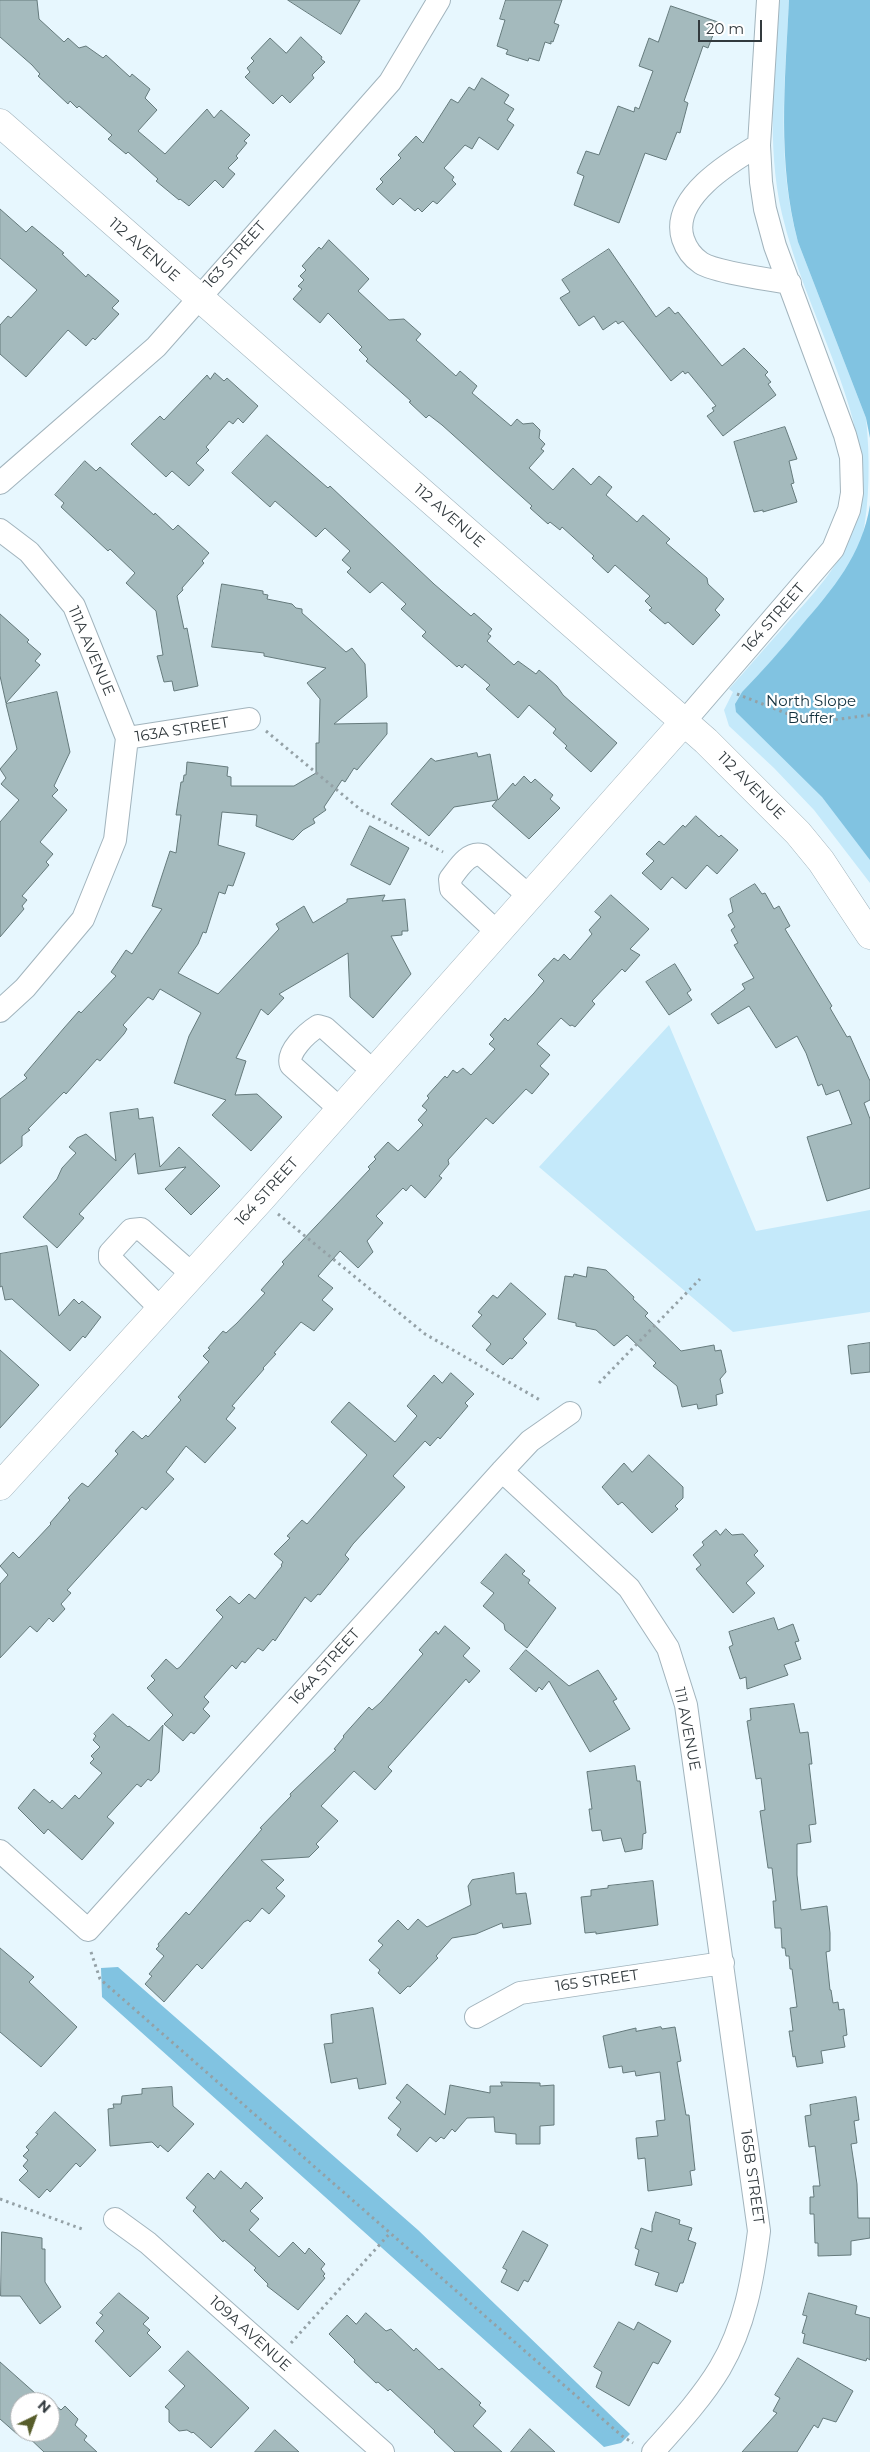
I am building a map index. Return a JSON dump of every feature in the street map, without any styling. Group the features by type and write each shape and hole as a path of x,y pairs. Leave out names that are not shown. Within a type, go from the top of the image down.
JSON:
{"street":[{"name":"163 STREET","path":"0,483 156,347 390,82 439,0"},
{"name":"164 STREET","path":"4,1473 161,1309 684,722 833,549 848,510 853,475 845,435 775,246 765,209 761,182 760,145 768,0"},
{"name":"112 AVENUE","path":"0,123 684,722 764,796 821,861 870,935"},
{"path":"760,145 725,167 692,196 681,219 682,234 692,256 702,264 755,277 790,283"},
{"name":"111A AVENUE","path":"0,530 29,552 74,606 127,738"},
{"name":"163A STREET","path":"0,1011 25,988 83,919 114,840 127,738 249,719"},
{"path":"497,932 451,890 450,879 461,866 471,855 476,853 482,855 529,896"},
{"path":"340,1109 291,1065 289,1060 291,1054 312,1030 318,1026 325,1028 373,1072"},
{"path":"161,1309 110,1258 110,1253 131,1230 142,1229 192,1274"},
{"name":"164A STREET","path":"89,1939 502,1471 530,1441 570,1413"},
{"name":"111 AVENUE","path":"502,1471 629,1588 668,1648 686,1706 723,1963"},
{"path":"0,1851 89,1939"},
{"name":"165 STREET","path":"476,2017 520,1993 723,1963"},
{"name":"165B STREET","path":"645,2449 693,2406 721,2367 742,2320 754,2273 759,2232 723,1963"},
{"name":"109A AVENUE","path":"115,2219 148,2243 383,2452"}],"path":[{"path":"730,692 811,723 870,715"},
{"path":"249,719 281,742 361,810 450,855 461,866"},
{"path":"274,1210 425,1334 540,1400"},
{"path":"599,1383 700,1279"},
{"path":"89,1939 100,1979 392,2232 622,2436 645,2449"},
{"path":"0,2199 82,2229"},
{"path":"287,2347 392,2232"}],"green space":[{"name":"North Slope Buffer","path":"778,0 789,0 784,91 784,151 791,211 798,242 866,418 869,463 868,494 862,539 852,562 830,593 742,692 735,704 848,578 870,528 870,883 814,810 774,768 729,726 724,710 733,692 729,689 815,592 835,566 850,537 856,521 860,500 860,459 853,419 792,252 777,188 774,161 773,107"},
{"path":"789,0 870,0 870,438 866,418 798,242 791,212 787,182 784,122"},
{"name":"North Slope Buffer","path":"870,505 870,860 822,797 736,712 735,704 742,692 780,651 835,585 853,556 860,540"},
{"path":"669,1025 756,1231 870,1210 870,1312 733,1332 539,1167"},
{"path":"118,1967 418,2230 630,2434 621,2443 604,2447 102,1997 101,1968"}],"building":[{"path":"0,0 37,0 39,19 64,42 68,38 79,48 86,46 103,58 106,55 130,77 132,74 150,89 145,98 157,110 138,131 165,154 207,109 214,118 221,110 250,135 244,141 247,143 236,156 238,158 228,168 235,174 223,188 215,180 189,206 179,200 156,181 158,179 128,152 126,154 108,139 112,135 79,106 77,108 70,101 68,104 38,76 40,74 32,65 0,37"},
{"path":"288,0 360,0 341,34"},
{"path":"506,0 562,0 554,23 559,25 553,42 551,41 551,44 545,42 539,61 529,58 528,61 506,54 508,50 497,46 505,20 500,19"},
{"path":"671,6 718,22 708,48 703,46 684,101 688,103 680,133 677,132 666,160 645,153 619,223 574,205 584,176 577,173 586,151 599,155 618,106 634,112 635,107 639,109 653,71 639,66 649,38 658,42"},
{"path":"301,37 325,62 312,75 314,78 290,103 282,95 273,104 245,77 250,72 247,68 254,61 251,58 270,38 286,53"},
{"path":"482,78 509,95 504,103 514,109 507,120 514,125 498,150 479,137 472,149 465,145 444,168 454,177 452,180 456,184 437,204 433,201 422,212 418,208 415,211 400,198 393,205 376,189 383,182 380,179 401,158 398,155 416,136 423,143 451,99 458,103 469,87 474,90"},
{"path":"0,209 26,232 32,226 64,253 62,254 86,277 88,274 119,301 112,308 119,314 95,340 93,338 86,346 68,330 26,377 0,354 0,325 8,316 11,318 37,290 0,258"},
{"path":"329,240 369,279 358,291 389,320 404,319 421,334 416,340 456,376 460,371 477,386 472,393 511,426 517,419 523,424 533,423 540,430 539,438 545,444 541,449 544,451 529,468 553,490 573,468 591,485 599,476 612,487 606,495 637,522 643,515 670,539 666,543 707,578 708,584 724,599 715,610 720,615 693,645 668,622 665,624 649,610 652,608 645,601 650,596 615,565 608,573 592,558 594,556 562,527 560,530 550,522 548,524 530,508 532,506 442,425 429,415 426,418 409,402 411,401 366,361 368,359 359,350 362,347 328,313 320,323 293,299 302,289 298,286 304,280 300,276 306,270 302,266 319,247 321,249"},
{"path":"609,249 656,317 669,307 675,314 678,312 722,366 744,348 768,372 765,375 771,382 768,384 776,395 723,436 707,416 714,411 712,408 716,406 688,372 685,374 683,371 671,381 623,321 618,324 616,321 603,330 594,316 579,326 560,298 570,292 562,280"},
{"path":"215,373 224,381 227,378 258,406 243,423 238,418 233,424 229,421 206,447 209,450 196,463 204,470 189,486 172,471 166,477 131,444 160,416 164,420 207,375 210,379"},
{"path":"785,427 797,459 789,461 794,483 791,484 797,502 763,512 763,510 754,512 734,442"},
{"path":"267,435 328,488 330,486 434,584 471,616 474,613 492,629 488,634 491,636 487,641 514,665 518,661 536,674 539,670 557,686 563,695 617,743 591,772 565,748 567,746 553,733 556,729 529,705 518,718 486,689 490,685 465,664 462,668 459,665 457,667 422,636 426,632 401,609 406,604 382,582 370,593 347,572 351,568 342,560 350,551 325,528 316,537 275,501 270,507 232,473"},
{"path":"85,461 96,471 100,467 173,530 178,525 209,553 202,561 204,563 177,596 184,629 187,628 198,686 174,691 172,681 164,682 157,656 163,655 156,611 126,583 135,573 110,549 108,551 61,507 64,503 55,495"},
{"path":"222,584 263,591 263,594 268,595 267,599 292,604 296,608 302,609 302,613 346,652 352,648 365,664 367,697 334,724 387,723 387,734 357,770 354,768 345,782 342,780 324,807 326,810 313,819 315,823 303,830 293,840 256,826 257,815 222,812 218,845 245,853 233,886 228,885 225,894 219,892 206,933 203,932 198,944 178,973 218,994 279,929 276,924 304,906 313,923 347,902 347,899 385,895 382,901 405,899 408,931 402,931 402,935 391,936 411,974 373,1018 350,997 348,953 279,994 284,998 268,1015 261,1009 236,1058 246,1061 235,1095 257,1094 282,1117 251,1151 212,1115 226,1100 174,1083 189,1036 201,1013 160,989 153,1000 148,997 123,1025 127,1029 124,1034 100,1061 97,1059 66,1094 64,1092 28,1129 30,1130 22,1136 22,1146 0,1164 0,1099 27,1078 24,1075 64,1028 116,976 111,972 126,950 132,954 162,909 152,906 170,851 176,853 181,815 176,815 181,782 183,782 184,775 186,775 187,762 228,767 227,776 231,777 231,786 294,786 316,773 316,743 319,743 320,699 307,683 326,668 264,656 264,653 212,647"},
{"path":"0,614 29,640 27,642 41,654 35,661 40,665 6,703 0,676"},
{"path":"57,692 70,752 54,786 58,790 52,796 67,810 40,842 53,854 46,862 49,865 22,896 27,900 22,906 24,909 0,937 0,822 19,800 1,784 6,778 0,769 17,749 6,704"},
{"path":"477,753 478,757 490,754 498,800 513,783 515,786 524,776 531,783 535,779 553,795 550,799 560,808 529,839 492,806 497,800 454,807 429,836 391,804 431,758 435,761"},
{"path":"696,816 719,837 721,835 738,850 717,874 707,865 686,889 672,877 661,890 642,873 654,861 646,854 659,841 664,845 683,825 685,827"},
{"path":"370,826 409,848 390,885 351,865"},
{"path":"755,884 762,894 765,893 774,909 779,906 790,926 785,929 832,1006 830,1008 847,1037 850,1036 870,1081 870,1100 864,1103 870,1119 870,1188 827,1201 807,1137 852,1124 839,1090 826,1095 822,1084 818,1086 806,1053 797,1036 776,1048 749,1006 718,1024 711,1014 745,989 742,984 754,978 734,945 738,943 731,930 735,927 728,915 733,912 730,899"},
{"path":"611,895 649,929 630,949 640,955 625,972 622,969 592,1001 595,1004 575,1027 570,1026 561,1018 537,1044 550,1055 540,1066 549,1074 532,1094 526,1089 493,1124 486,1118 448,1160 449,1164 439,1176 442,1178 425,1198 411,1185 406,1191 403,1188 376,1216 383,1223 367,1241 373,1252 358,1268 340,1251 318,1276 333,1288 322,1300 333,1309 314,1331 301,1322 274,1353 276,1354 232,1406 235,1408 226,1419 236,1428 205,1463 186,1446 166,1472 174,1479 146,1510 142,1507 67,1590 71,1593 61,1604 65,1609 53,1622 49,1618 37,1632 30,1626 0,1658 0,1584 8,1575 0,1566 13,1552 19,1558 51,1524 70,1500 68,1498 82,1483 88,1487 118,1454 115,1451 133,1431 142,1439 146,1435 148,1437 181,1400 178,1397 209,1362 203,1356 210,1349 208,1348 223,1331 226,1333 237,1323 265,1293 261,1290 284,1264 282,1262 370,1169 368,1167 376,1159 374,1157 388,1142 398,1151 423,1125 418,1120 427,1110 422,1106 429,1098 427,1096 445,1076 447,1078 453,1070 457,1073 463,1068 471,1075 495,1049 489,1044 494,1039 490,1035 505,1018 508,1021 544,981 538,975 554,958 558,961 564,954 570,960 592,934 589,930 601,917 595,912"},
{"path":"675,964 691,990 687,993 692,1000 669,1015 646,982"},
{"path":"138,1109 139,1119 153,1117 160,1167 179,1147 220,1186 191,1215 165,1189 186,1167 138,1174 135,1153 79,1214 84,1218 57,1248 23,1217 57,1179 62,1168 76,1153 69,1147 77,1138 86,1134 116,1161 110,1113"},
{"path":"47,1246 59,1316 74,1299 79,1304 82,1301 101,1317 85,1338 83,1336 70,1351 12,1299 5,1300 2,1286 0,1287 0,1254"},
{"path":"588,1267 606,1270 648,1313 645,1316 681,1351 714,1345 715,1351 721,1350 726,1372 720,1379 723,1393 716,1395 717,1405 698,1409 697,1404 682,1407 677,1386 653,1366 656,1363 627,1335 614,1346 596,1330 576,1326 576,1323 558,1319 565,1276 573,1277 574,1274 586,1277"},
{"path":"511,1283 546,1314 523,1339 527,1343 512,1359 510,1358 503,1365 486,1350 491,1344 472,1326 482,1315 478,1312 493,1295 497,1298"},
{"path":"870,1343 870,1372 851,1374 848,1346"},
{"path":"0,1350 39,1385 0,1428"},
{"path":"451,1373 474,1394 465,1403 468,1406 440,1439 438,1437 430,1446 425,1441 393,1476 405,1487 353,1544 345,1555 349,1559 320,1595 318,1594 311,1602 305,1597 275,1641 273,1639 263,1651 258,1648 245,1663 242,1661 236,1669 232,1665 204,1697 209,1702 203,1709 210,1716 194,1734 191,1732 183,1741 164,1724 173,1715 147,1688 155,1680 151,1676 166,1659 177,1669 180,1667 223,1617 216,1610 230,1596 239,1604 249,1594 255,1599 282,1566 283,1562 274,1554 290,1538 287,1536 302,1520 307,1524 367,1455 331,1422 349,1402 395,1442 417,1416 407,1406 434,1375 442,1383"},
{"path":"649,1455 683,1487 683,1498 675,1506 678,1509 652,1533 622,1502 618,1505 602,1487 624,1463 632,1472"},
{"path":"726,1529 732,1535 743,1534 758,1551 754,1555 764,1566 746,1583 755,1593 733,1613 696,1569 701,1565 693,1555 704,1545 702,1542 716,1530 720,1535"},
{"path":"506,1554 525,1571 522,1574 530,1580 528,1583 556,1608 527,1648 505,1630 504,1624 483,1606 494,1593 481,1583"},
{"path":"774,1618 778,1630 793,1624 799,1641 795,1642 801,1659 784,1665 788,1675 747,1689 746,1677 740,1679 729,1647 733,1645 729,1632"},
{"path":"445,1626 470,1648 463,1656 480,1671 469,1683 466,1679 388,1767 392,1771 375,1790 354,1771 321,1806 338,1821 316,1844 319,1847 309,1857 261,1860 284,1880 276,1888 285,1896 269,1914 262,1908 250,1922 248,1920 244,1922 202,1969 197,1964 164,2002 145,1984 152,1976 149,1974 164,1956 156,1949 159,1946 158,1944 186,1912 189,1915 262,1829 260,1828 291,1796 290,1794 336,1750 334,1749 343,1736 369,1707 372,1710 381,1702 423,1654 419,1650 436,1631 438,1634"},
{"path":"526,1650 569,1686 598,1670 617,1699 613,1701 630,1729 590,1752 549,1681 542,1690 539,1687 536,1692 510,1669"},
{"path":"794,1704 800,1733 808,1732 812,1764 809,1764 816,1824 809,1825 811,1842 797,1844 797,1875 801,1910 827,1906 830,1951 826,1952 830,1990 833,2003 838,2002 839,2010 844,2009 847,2035 843,2036 845,2047 821,2051 823,2063 797,2067 795,2056 793,2057 789,2031 793,2031 790,2008 797,2007 792,1969 790,1969 789,1956 786,1956 785,1948 782,1948 781,1928 775,1928 773,1901 776,1901 772,1868 768,1868 760,1811 765,1810 761,1778 756,1779 747,1721 751,1720 750,1709"},
{"path":"113,1714 149,1741 163,1725 159,1772 151,1781 148,1779 141,1787 137,1784 107,1817 114,1823 82,1860 48,1829 44,1834 18,1808 34,1789 50,1803 52,1800 62,1809 75,1795 79,1799 102,1773 90,1763 94,1759 91,1756 100,1747 93,1740 96,1736 94,1734"},
{"path":"635,1766 637,1781 640,1781 646,1833 643,1834 642,1849 625,1852 621,1838 603,1841 601,1830 592,1831 589,1809 592,1809 587,1772"},
{"path":"514,1873 516,1894 526,1893 531,1924 503,1928 502,1923 476,1934 452,1938 436,1956 438,1958 410,1987 408,1986 400,1994 378,1973 380,1970 369,1960 383,1945 378,1941 398,1920 408,1930 418,1919 427,1927 471,1905 468,1886 472,1880"},
{"path":"653,1881 658,1925 596,1934 596,1932 585,1933 581,1897 591,1896 591,1890 608,1888 608,1886"},
{"path":"0,1948 34,1977 29,1982 77,2027 41,2067 0,2032"},
{"path":"373,2008 386,2084 359,2089 357,2078 331,2083 324,2044 333,2043 331,2015"},
{"path":"661,2027 662,2029 675,2027 681,2061 677,2062 686,2115 689,2115 695,2170 690,2171 692,2185 648,2191 645,2158 638,2159 636,2138 658,2136 656,2121 665,2120 660,2072 636,2076 635,2071 623,2073 622,2066 609,2068 603,2036 636,2028 636,2031"},
{"path":"501,2082 540,2083 540,2086 554,2085 554,2125 540,2126 540,2144 516,2144 516,2134 495,2132 494,2117 467,2118 455,2132 452,2129 444,2139 441,2137 436,2142 430,2137 417,2152 397,2135 401,2129 388,2118 401,2102 396,2098 407,2084 445,2115 450,2085 490,2093 490,2086 502,2086"},
{"path":"172,2087 173,2106 194,2124 168,2152 160,2145 158,2148 152,2142 110,2146 108,2109 114,2108 113,2104 121,2104 122,2096 142,2094 142,2089"},
{"path":"856,2097 859,2120 854,2121 857,2143 851,2144 857,2184 858,2218 870,2218 870,2238 851,2241 851,2255 818,2256 818,2243 815,2243 814,2214 810,2214 810,2197 814,2197 813,2186 820,2186 815,2146 809,2147 805,2116 811,2115 810,2105"},
{"path":"55,2112 96,2150 80,2167 76,2163 50,2192 47,2189 39,2198 19,2180 28,2171 23,2166 28,2160 23,2156 29,2150 26,2147 38,2134 36,2133"},
{"path":"221,2171 241,2189 246,2182 263,2198 250,2211 259,2219 249,2230 279,2257 293,2242 305,2254 309,2248 325,2264 321,2269 325,2274 323,2276 325,2278 298,2310 267,2286 268,2284 254,2270 256,2268 224,2240 223,2242 193,2211 196,2207 186,2198 208,2173 214,2179"},
{"path":"656,2212 680,2220 679,2224 692,2228 688,2240 696,2243 683,2283 680,2283 677,2292 655,2285 659,2273 635,2265 639,2250 635,2248 641,2228 652,2232"},
{"path":"523,2231 548,2245 528,2282 524,2280 518,2291 501,2282 507,2270 503,2268"},
{"path":"2,2232 42,2238 42,2249 45,2249 45,2282 61,2307 40,2324 20,2296 1,2296"},
{"path":"119,2293 149,2318 143,2324 150,2330 147,2333 161,2347 130,2377 95,2341 104,2331 96,2323 103,2315 100,2313"},
{"path":"809,2293 857,2306 855,2314 870,2318 870,2360 867,2358 866,2361 803,2343 805,2334 802,2333 807,2316 803,2315"},
{"path":"366,2313 386,2331 391,2329 414,2351 416,2348 439,2370 442,2368 481,2403 479,2405 486,2411 473,2426 502,2452 455,2452 390,2389 388,2391 378,2382 376,2383 354,2362 355,2360 329,2334 347,2315 356,2324"},
{"path":"619,2322 634,2330 638,2322 671,2341 658,2364 653,2362 629,2406 596,2387 602,2372 594,2367"},
{"path":"188,2351 249,2408 211,2448 193,2432 187,2430 179,2431 169,2422 169,2410 165,2407 185,2386 169,2371"},
{"path":"798,2358 853,2391 836,2422 823,2418 818,2428 814,2425 797,2452 742,2452 777,2413 773,2411 780,2398 775,2395"},
{"path":"0,2362 34,2392 10,2392 10,2428 0,2419"},
{"path":"65,2406 78,2419 75,2425 87,2436 84,2440 97,2452 44,2452 34,2442 60,2442 60,2409"},
{"path":"530,2429 555,2452 511,2452"},
{"path":"275,2430 299,2452 255,2452"}]}
